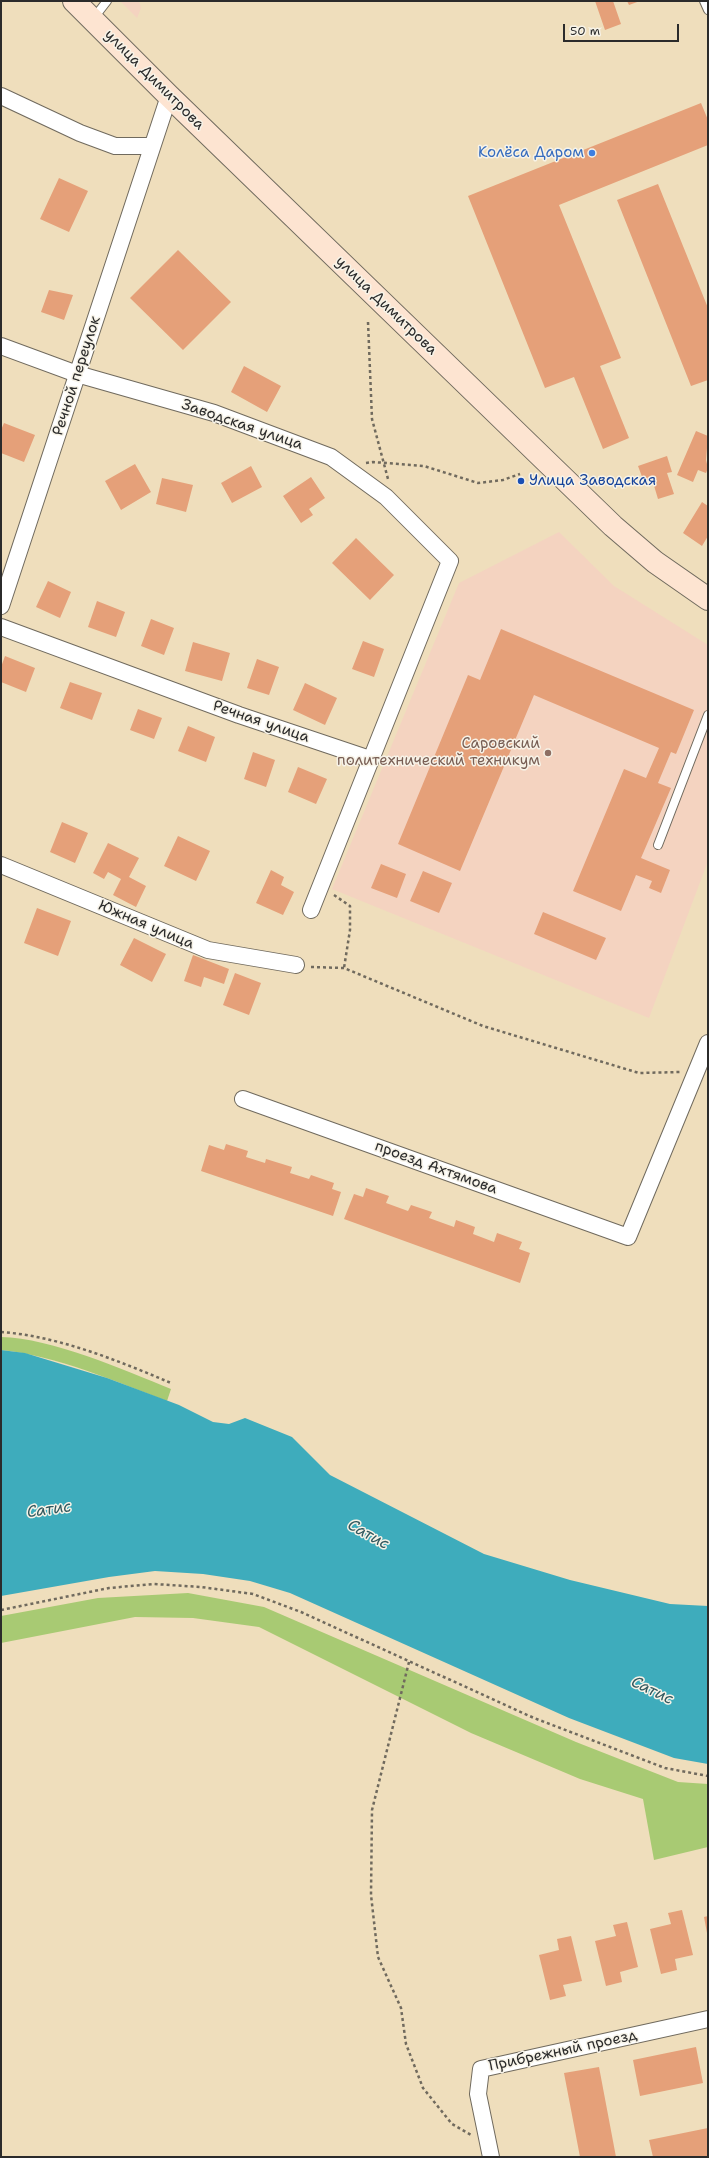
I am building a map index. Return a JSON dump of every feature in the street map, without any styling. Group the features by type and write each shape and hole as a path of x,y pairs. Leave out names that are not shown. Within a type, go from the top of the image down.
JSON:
{"street":[{"name":"улица Димитрова","path":"74,1 168,96 613,526 650,557 706,595"},
{"path":"1,96 80,133 115,146 152,146"},
{"name":"Речной переулок","path":"1,606 168,96"},
{"name":"Заводская улица","path":"1,346 77,374 214,413 331,457 386,497 450,561 370,759"},
{"name":"Речная улица","path":"1,627 239,715 370,759"},
{"path":"311,910 370,759"},
{"name":"Южная улица","path":"1,865 208,950 296,966"},
{"path":"697,1071 708,1043"},
{"name":"проезд Ахтямова","path":"243,1099 628,1238 697,1071"},
{"name":"Прибрежный проезд","path":"490,2151 478,2094 481,2069 708,2019"}],"lane":[{"path":"92,20 108,1"},
{"path":"704,1 708,10"},
{"path":"658,845 708,715"}],"path":[{"path":"368,322 372,419 389,483"},
{"path":"345,467 373,462 424,466 478,483 503,480 520,474"},
{"path":"320,886 350,906 350,930 344,968"},
{"path":"296,966 344,968 483,1026 639,1073 697,1071"},
{"path":"1,1332 25,1334 51,1341 126,1365 171,1383"},
{"path":"1,1610 109,1588 154,1584 201,1587 253,1594 301,1612 534,1718 665,1768 708,1776"},
{"path":"410,1662 372,1810 371,1895 378,1957 401,2008 406,2044 423,2088 452,2124 490,2151"}],"shaded area":[{"path":"120,1 139,1 141,8 137,18"},
{"name":"Саровский политехнический техникум","path":"559,532 614,586 708,645 708,861 649,1018 332,889 459,583"}],"green space":[{"path":"1,1337 42,1343 110,1364 171,1389 167,1401 86,1370 44,1358 1,1350"},
{"path":"188,1593 264,1607 576,1742 678,1782 708,1784 708,1847 654,1860 643,1799 580,1779 471,1733 259,1627 193,1618 135,1617 1,1643 1,1616 98,1598"}],"water":[{"name":"Сатис","path":"1,1350 25,1353 107,1378 179,1405 213,1422 229,1424 245,1418 292,1437 330,1475 484,1554 570,1580 670,1604 708,1606 708,1764 674,1758 569,1718 290,1593 250,1581 203,1574 155,1571 109,1577 1,1596"}],"building":[{"path":"595,1 613,1 621,24 605,30"},
{"path":"627,1 640,1 629,5"},
{"path":"701,103 708,120 708,145 559,205 621,358 600,366 629,438 603,449 574,377 545,388 468,196"},
{"path":"59,178 88,191 69,232 40,219"},
{"path":"658,184 708,308 708,380 691,386 617,200"},
{"path":"178,250 231,302 183,350 130,298"},
{"path":"49,290 73,295 64,320 41,312"},
{"path":"244,366 281,386 267,412 231,392"},
{"path":"4,423 35,435 24,462 1,453 1,430"},
{"path":"696,431 708,436 706,460 708,468 706,473 698,470 693,482 677,475"},
{"path":"667,456 672,472 667,473 674,494 658,499 652,479 644,482 638,466"},
{"path":"135,464 151,492 121,510 105,481"},
{"path":"251,466 262,487 232,503 221,483"},
{"path":"311,477 325,498 309,509 313,515 301,523 283,496"},
{"path":"162,478 193,485 186,512 156,504"},
{"path":"702,502 708,506 708,536 702,546 683,533"},
{"path":"356,538 394,575 370,600 332,563"},
{"path":"48,581 71,592 60,618 36,607"},
{"path":"97,601 125,612 116,637 88,627"},
{"path":"151,619 174,628 164,655 141,646"},
{"path":"501,629 694,710 676,754 671,752 658,783 671,788 641,858 670,870 661,893 649,888 652,881 636,875 621,911 573,891 624,769 646,778 659,748 534,695 460,871 398,844 468,675 480,680"},
{"path":"363,641 384,649 374,677 352,669"},
{"path":"193,642 230,653 222,681 185,671"},
{"path":"5,656 35,668 26,692 1,682 1,667"},
{"path":"257,659 279,667 269,695 247,688"},
{"path":"70,682 102,693 92,720 60,708"},
{"path":"305,683 337,698 325,725 293,710"},
{"path":"138,709 162,718 154,739 130,730"},
{"path":"188,726 215,737 206,762 178,751"},
{"path":"253,752 275,760 266,787 244,779"},
{"path":"298,767 327,779 316,804 288,792"},
{"path":"62,822 88,833 75,863 50,852"},
{"path":"178,836 210,851 196,881 164,866"},
{"path":"108,843 139,858 129,877 146,886 136,907 113,895 121,879 108,872 104,879 93,873"},
{"path":"381,864 406,874 397,898 371,888"},
{"path":"271,870 284,877 281,885 294,892 283,915 256,903"},
{"path":"423,871 452,883 439,913 410,901"},
{"path":"37,908 71,921 58,956 24,943"},
{"path":"543,912 606,938 596,960 534,934"},
{"path":"134,938 166,954 152,982 120,965"},
{"path":"193,955 229,969 224,984 204,977 201,987 184,981"},
{"path":"235,973 261,983 249,1015 223,1005"},
{"path":"226,1144 248,1151 246,1157 265,1163 266,1159 292,1167 290,1173 309,1179 311,1175 334,1183 332,1189 341,1192 333,1216 201,1171 209,1145 224,1150"},
{"path":"366,1188 389,1196 386,1203 408,1211 411,1205 432,1212 429,1218 454,1227 456,1220 475,1227 473,1234 494,1242 497,1233 522,1242 519,1249 530,1253 520,1283 344,1219 354,1194 363,1197"},
{"path":"682,1910 693,1955 675,1959 677,1970 661,1974 650,1929 671,1924 668,1913"},
{"path":"708,1916 708,1933 707,1933 704,1917"},
{"path":"627,1922 638,1967 620,1972 622,1982 606,1986 595,1941 616,1936 613,1925"},
{"path":"571,1936 582,1981 563,1985 566,1996 550,2000 539,1955 559,1950 557,1939"},
{"path":"696,2047 703,2083 640,2096 633,2060"},
{"path":"599,2067 616,2157 580,2157 564,2073"},
{"path":"708,2128 708,2157 653,2157 649,2140"}],"place":[{"name":"Колёса Даром","path":"592,153"},
{"name":"Улица Заводская","path":"521,481"},
{"name":"Саровский политехнический техникум","path":"548,753"}]}
